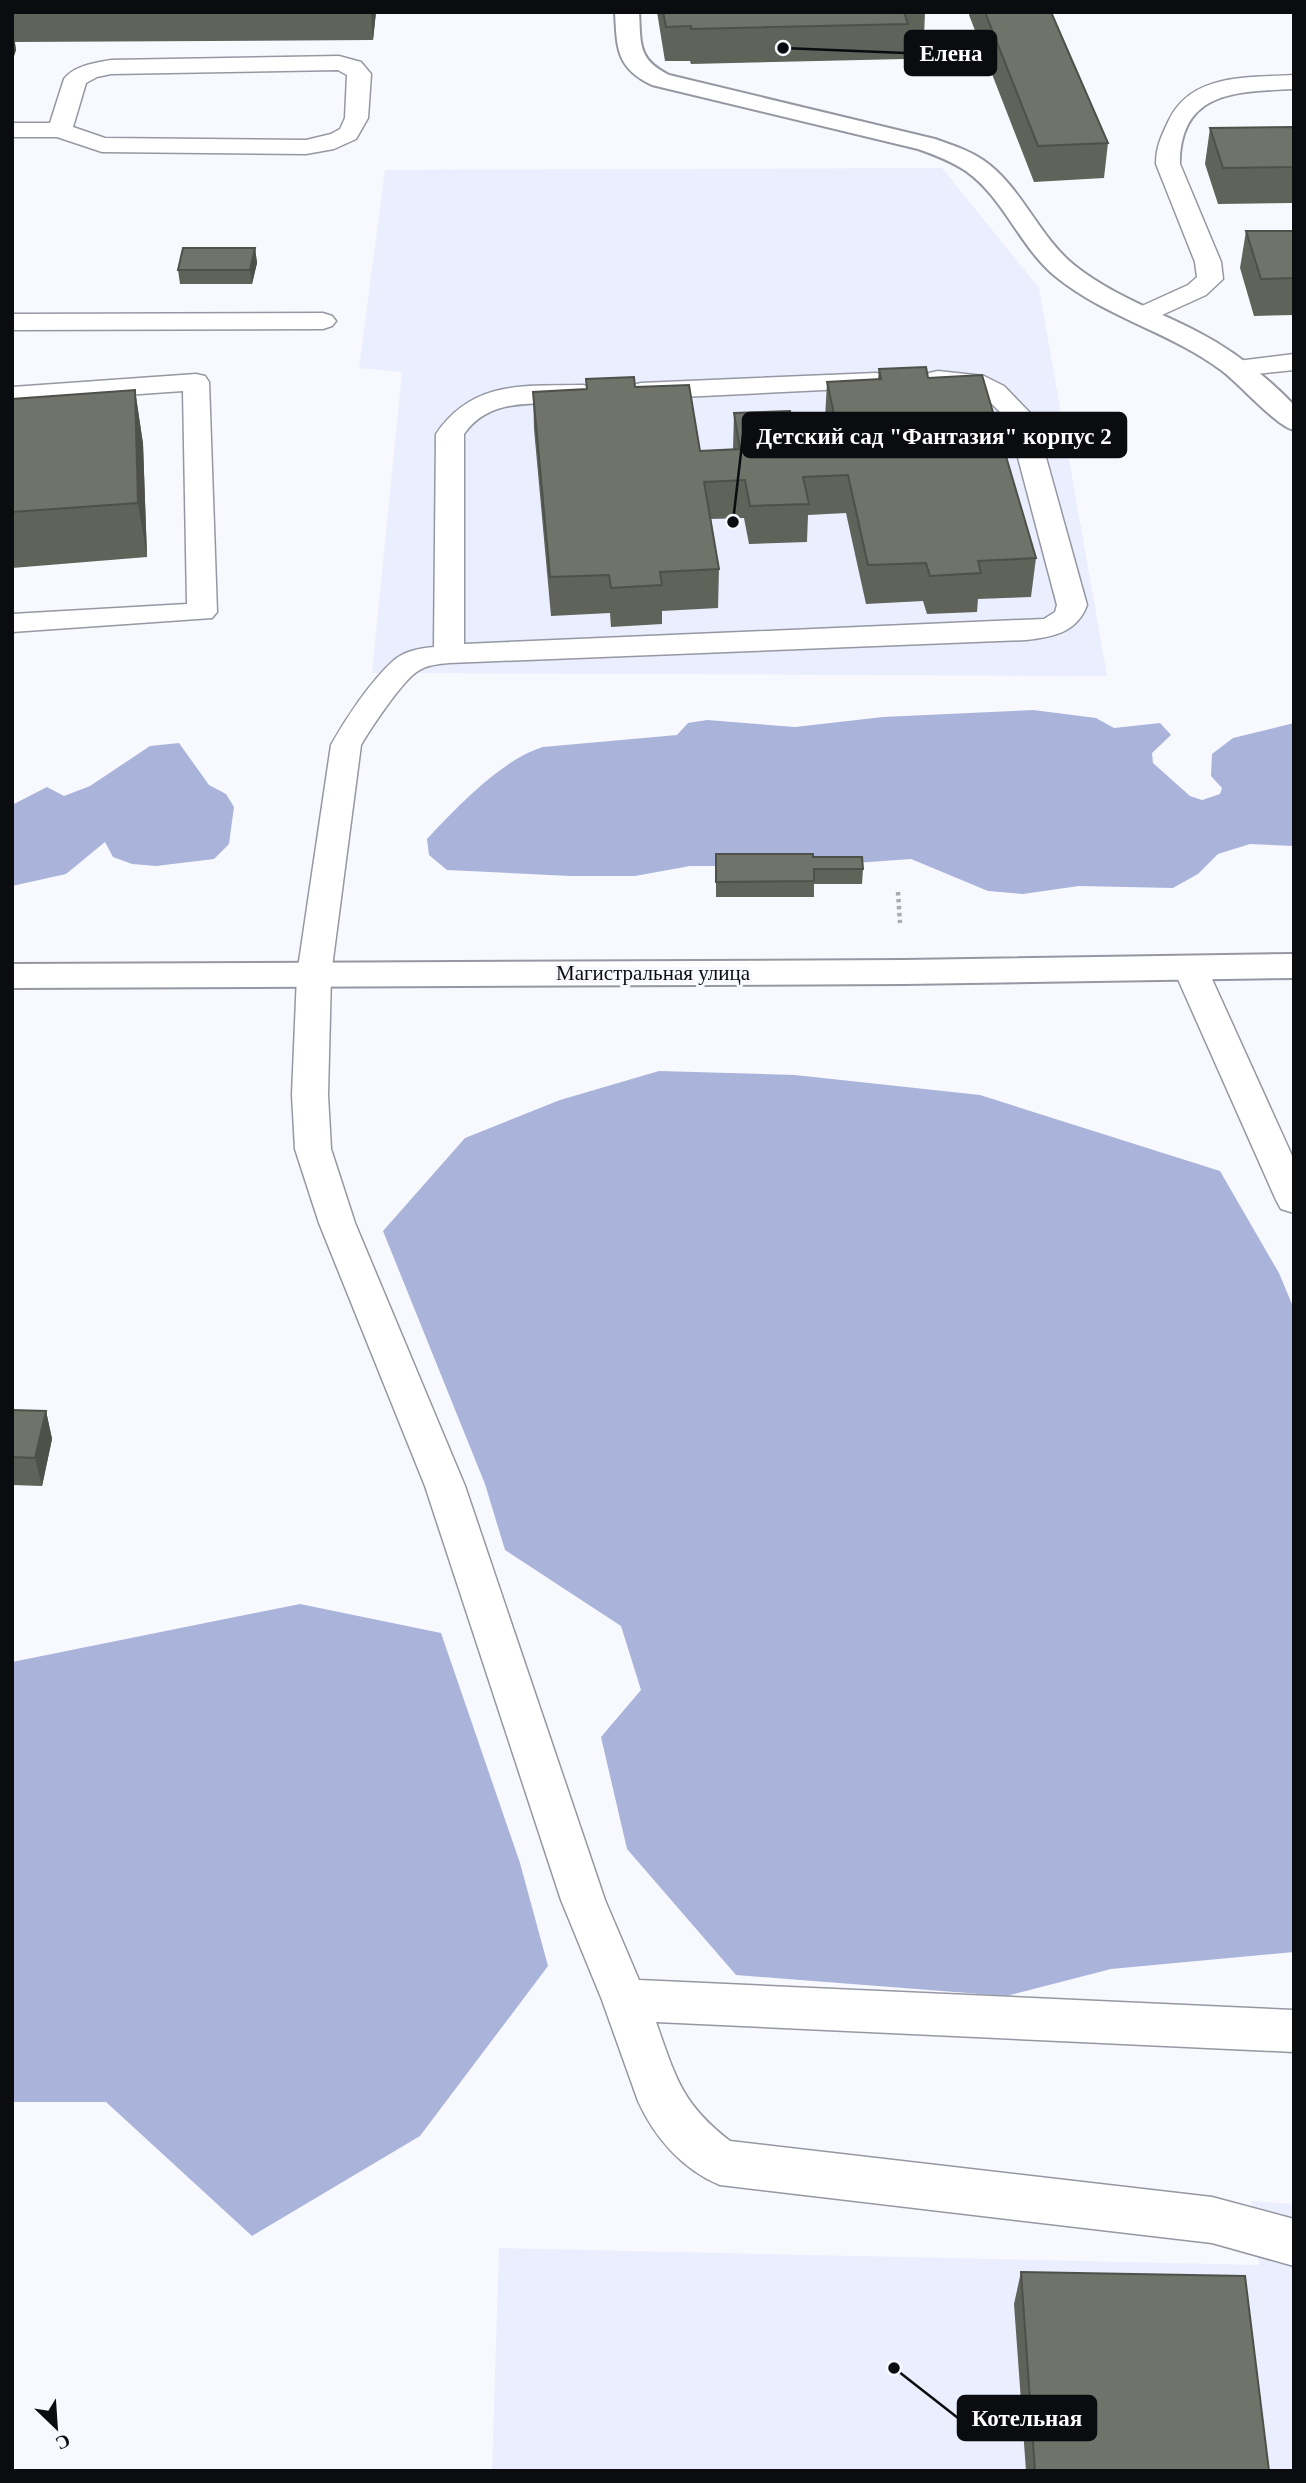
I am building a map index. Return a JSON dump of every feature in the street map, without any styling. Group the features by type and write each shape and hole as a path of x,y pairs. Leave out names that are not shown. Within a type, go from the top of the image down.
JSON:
{"street":[{"path":"628,12 630,57 643,73 661,80 926,144 963,156 992,178 1049,256 1087,285 1203,346 1238,368 1257,383 1294,422"},
{"name":"Магистральная улица","path":"12,976 1294,967"}],"lane":[{"path":"12,130 60,130 102,145 306,147 331,144 345,138 355,127 359,74 353,67 340,63 111,67 90,71 76,79 60,130"},
{"path":"1142,315 1197,290 1210,279 1208,262 1168,164 1168,147 1185,108 1219,89 1294,82"},
{"path":"12,322 323,321"},
{"path":"1238,368 1294,362"},
{"path":"449,654 450,434 456,421 474,408 495,399 950,378 975,382 995,392 1021,418 1072,605 1070,615 1059,625 1035,630 449,654 423,657 405,666 356,727 346,745 314,975 310,1095 313,1149 323,1185 445,1486 583,1900 625,2000 661,2101 688,2137 720,2162 1212,2220 1294,2243"},
{"path":"12,394 196,382 202,612 12,623"},
{"path":"1190,968 1294,1200"},
{"path":"625,2000 1294,2031"}],"shaded area":[{"path":"942,168 1039,288 1107,676 372,673 402,372 359,368 385,170"},
{"path":"1033,710 1096,718 1114,728 1160,723 1171,735 1152,753 1153,763 1190,796 1202,800 1220,794 1222,788 1211,776 1212,754 1233,738 1294,723 1294,846 1250,844 1218,854 1198,874 1173,888 1079,886 1023,894 988,891 911,859 814,866 690,866 635,876 570,876 447,870 429,855 427,839 466,799 512,762 543,747 677,735 688,723 707,720 795,727 883,717"},
{"path":"179,743 209,785 226,794 234,807 229,844 214,859 156,866 132,864 113,857 105,842 66,874 12,886 12,805 47,787 64,796 90,786 150,746"},
{"path":"659,1071 795,1075 980,1095 1220,1171 1279,1273 1294,1309 1294,1952 1111,1969 1006,1996 736,1975 627,1849 601,1737 641,1690 621,1626 505,1550 485,1484 383,1231 465,1138 560,1100"},
{"path":"300,1604 441,1633 520,1863 548,1966 420,2136 252,2236 106,2102 12,2102 12,1662"},
{"path":"1251,2201 1294,2204 1294,2471 492,2471 499,2248 1259,2265"}],"building":[{"path":"663,12 904,12 908,24 691,29 691,26 666,27"},
{"path":"985,12 1051,12 1108,143 1038,146"},
{"path":"1294,127 1294,167 1223,168 1210,128"},
{"path":"1246,231 1294,231 1294,278 1261,279"},
{"path":"183,248 255,248 250,270 178,270"},
{"path":"926,367 928,378 982,375 1036,558 978,561 981,573 930,576 926,563 868,565 848,475 803,477 809,504 750,506 745,480 704,482 719,569 660,572 662,585 611,588 609,575 550,577 533,392 587,389 586,379 634,377 635,387 689,385 700,451 740,449 734,413 790,411 797,447 841,445 827,382 881,379 879,369"},
{"path":"135,390 138,503 12,512 12,399"},
{"path":"716,854 862,857 863,869 814,869 814,881 716,882"},
{"path":"12,1410 46,1411 35,1458 12,1457"},
{"path":"1021,2272 1245,2276 1269,2471 1035,2471"}],"place":[{"name":"Елена","path":"783,48"},
{"name":"Детский сад \"Фантазия\" корпус 2","path":"733,522"},
{"name":"Котельная","path":"894,2368"}]}
